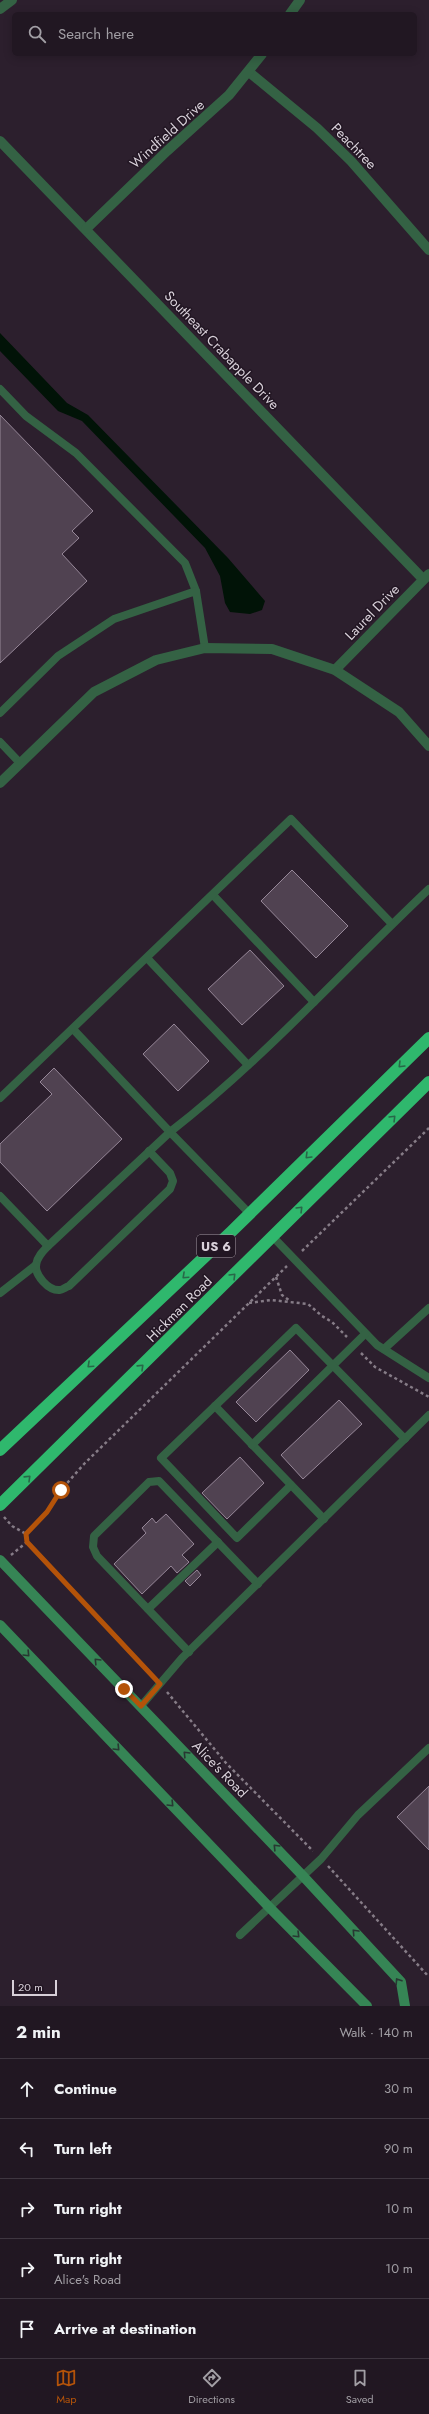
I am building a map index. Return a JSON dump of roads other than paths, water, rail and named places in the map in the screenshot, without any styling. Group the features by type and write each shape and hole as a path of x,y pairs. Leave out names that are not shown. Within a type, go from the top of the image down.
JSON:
{"highway":[{"name":"Hickman Road","path":"0,1450 250,1214 429,1038"},
{"name":"Hickman Road","path":"0,1505 429,1082"}],"main road":[{"name":"Alice's Road","path":"1,1561 303,1876 401,1982 405,2006"},
{"path":"0,1625 269,1907 367,2006"}],"street":[{"path":"0,9 12,0"},
{"path":"291,12 300,0"},
{"name":"Windfield Drive","path":"86,229 167,151 229,95 260,56"},
{"name":"Peachtree","path":"248,72 323,134 351,161 429,250"},
{"name":"Southeast Crabapple Drive","path":"0,141 426,576"},
{"name":"Laurel Drive","path":"335,670 426,576"},
{"path":"0,783 94,692 156,660 205,648 272,649 335,670 398,712 429,746"}],"lane":[{"path":"0,389 26,416 76,453 185,563 196,591 205,648"},
{"path":"0,713 58,656 114,619 196,591"},
{"path":"0,742 20,763"},
{"path":"0,1098 291,819 392,924"},
{"path":"149,1151 170,1173 173,1181 164,1196 69,1286 60,1290 52,1288 38,1275 36,1265 39,1255 149,1151 210,1100 248,1065 429,889"},
{"path":"213,895 314,1002"},
{"path":"147,958 248,1065"},
{"path":"73,1029 250,1214"},
{"path":"0,1196 48,1246"},
{"path":"273,1237 366,1334 384,1349 429,1378"},
{"path":"0,1293 36,1265"},
{"path":"384,1349 429,1308"},
{"path":"291,1485 237,1538 161,1458 296,1328 405,1439"},
{"path":"252,1444 366,1334"},
{"path":"215,1406 324,1519"},
{"path":"141,1706 189,1652 429,1415"},
{"path":"189,1652 97,1556 93,1547 94,1536 149,1482 159,1480 258,1584"},
{"path":"148,1609 218,1542"},
{"path":"240,1935 321,1859 358,1815 429,1748"}]}
